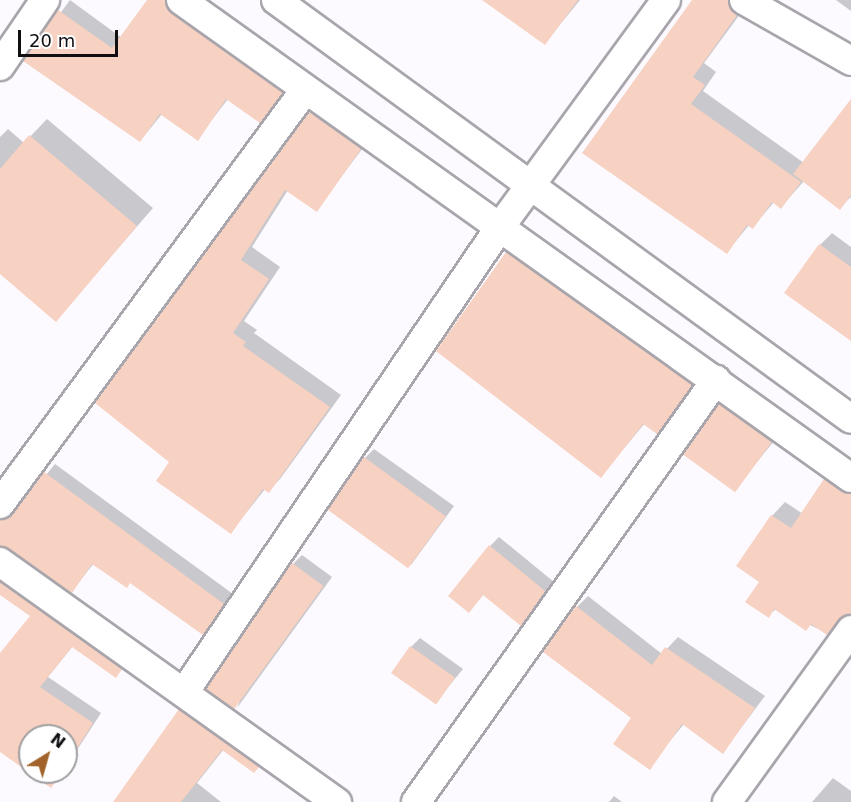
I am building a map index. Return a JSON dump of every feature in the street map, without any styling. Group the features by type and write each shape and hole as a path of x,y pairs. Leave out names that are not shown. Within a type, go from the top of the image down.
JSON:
{"street":[{"path":"0,66 45,0"},
{"path":"181,0 851,478"},
{"path":"276,0 851,419"},
{"path":"185,692 500,226 533,186 666,0"},
{"path":"744,0 851,61"},
{"path":"0,504 305,90"},
{"path":"416,802 716,380"},
{"path":"0,562 337,802"},
{"path":"726,802 851,630"}],"building":[{"path":"147,0 165,0 171,13 283,93 260,123 226,99 198,141 160,114 140,142 23,61 58,10 112,48"},
{"path":"482,0 578,0 545,45"},
{"path":"692,0 728,0 737,15 693,77 705,85 691,104 801,182 781,209 772,202 753,229 747,225 727,254 582,153"},
{"path":"851,99 851,195 840,210 793,174"},
{"path":"309,112 361,149 317,212 285,190 241,260 269,279 233,333 246,342 243,346 330,407 269,493 263,489 231,534 156,481 169,462 95,403"},
{"path":"29,135 137,226 56,322 0,274 0,169"},
{"path":"819,244 851,267 851,341 784,293"},
{"path":"506,252 692,385 657,434 643,424 601,478 436,351"},
{"path":"719,404 772,442 735,492 683,454"},
{"path":"364,457 446,516 408,568 326,509"},
{"path":"44,472 224,604 203,635 130,583 127,588 92,564 72,593 0,546 0,520 13,514"},
{"path":"824,479 851,494 851,614 838,620 827,635 811,624 806,631 774,609 769,618 745,602 759,582 736,566 771,515 791,528"},
{"path":"489,545 545,591 521,626 483,595 469,613 448,596"},
{"path":"292,563 324,586 234,710 202,687"},
{"path":"0,582 122,669 116,678 72,647 40,687 93,723 78,747 78,724 18,724 18,765 0,752 0,653 30,616 0,595"},
{"path":"576,606 652,665 665,647 755,708 723,754 682,724 650,770 613,744 631,718 543,652"},
{"path":"410,646 455,678 436,705 391,673"},
{"path":"179,709 259,767 254,773 222,750 181,802 113,802"}]}
